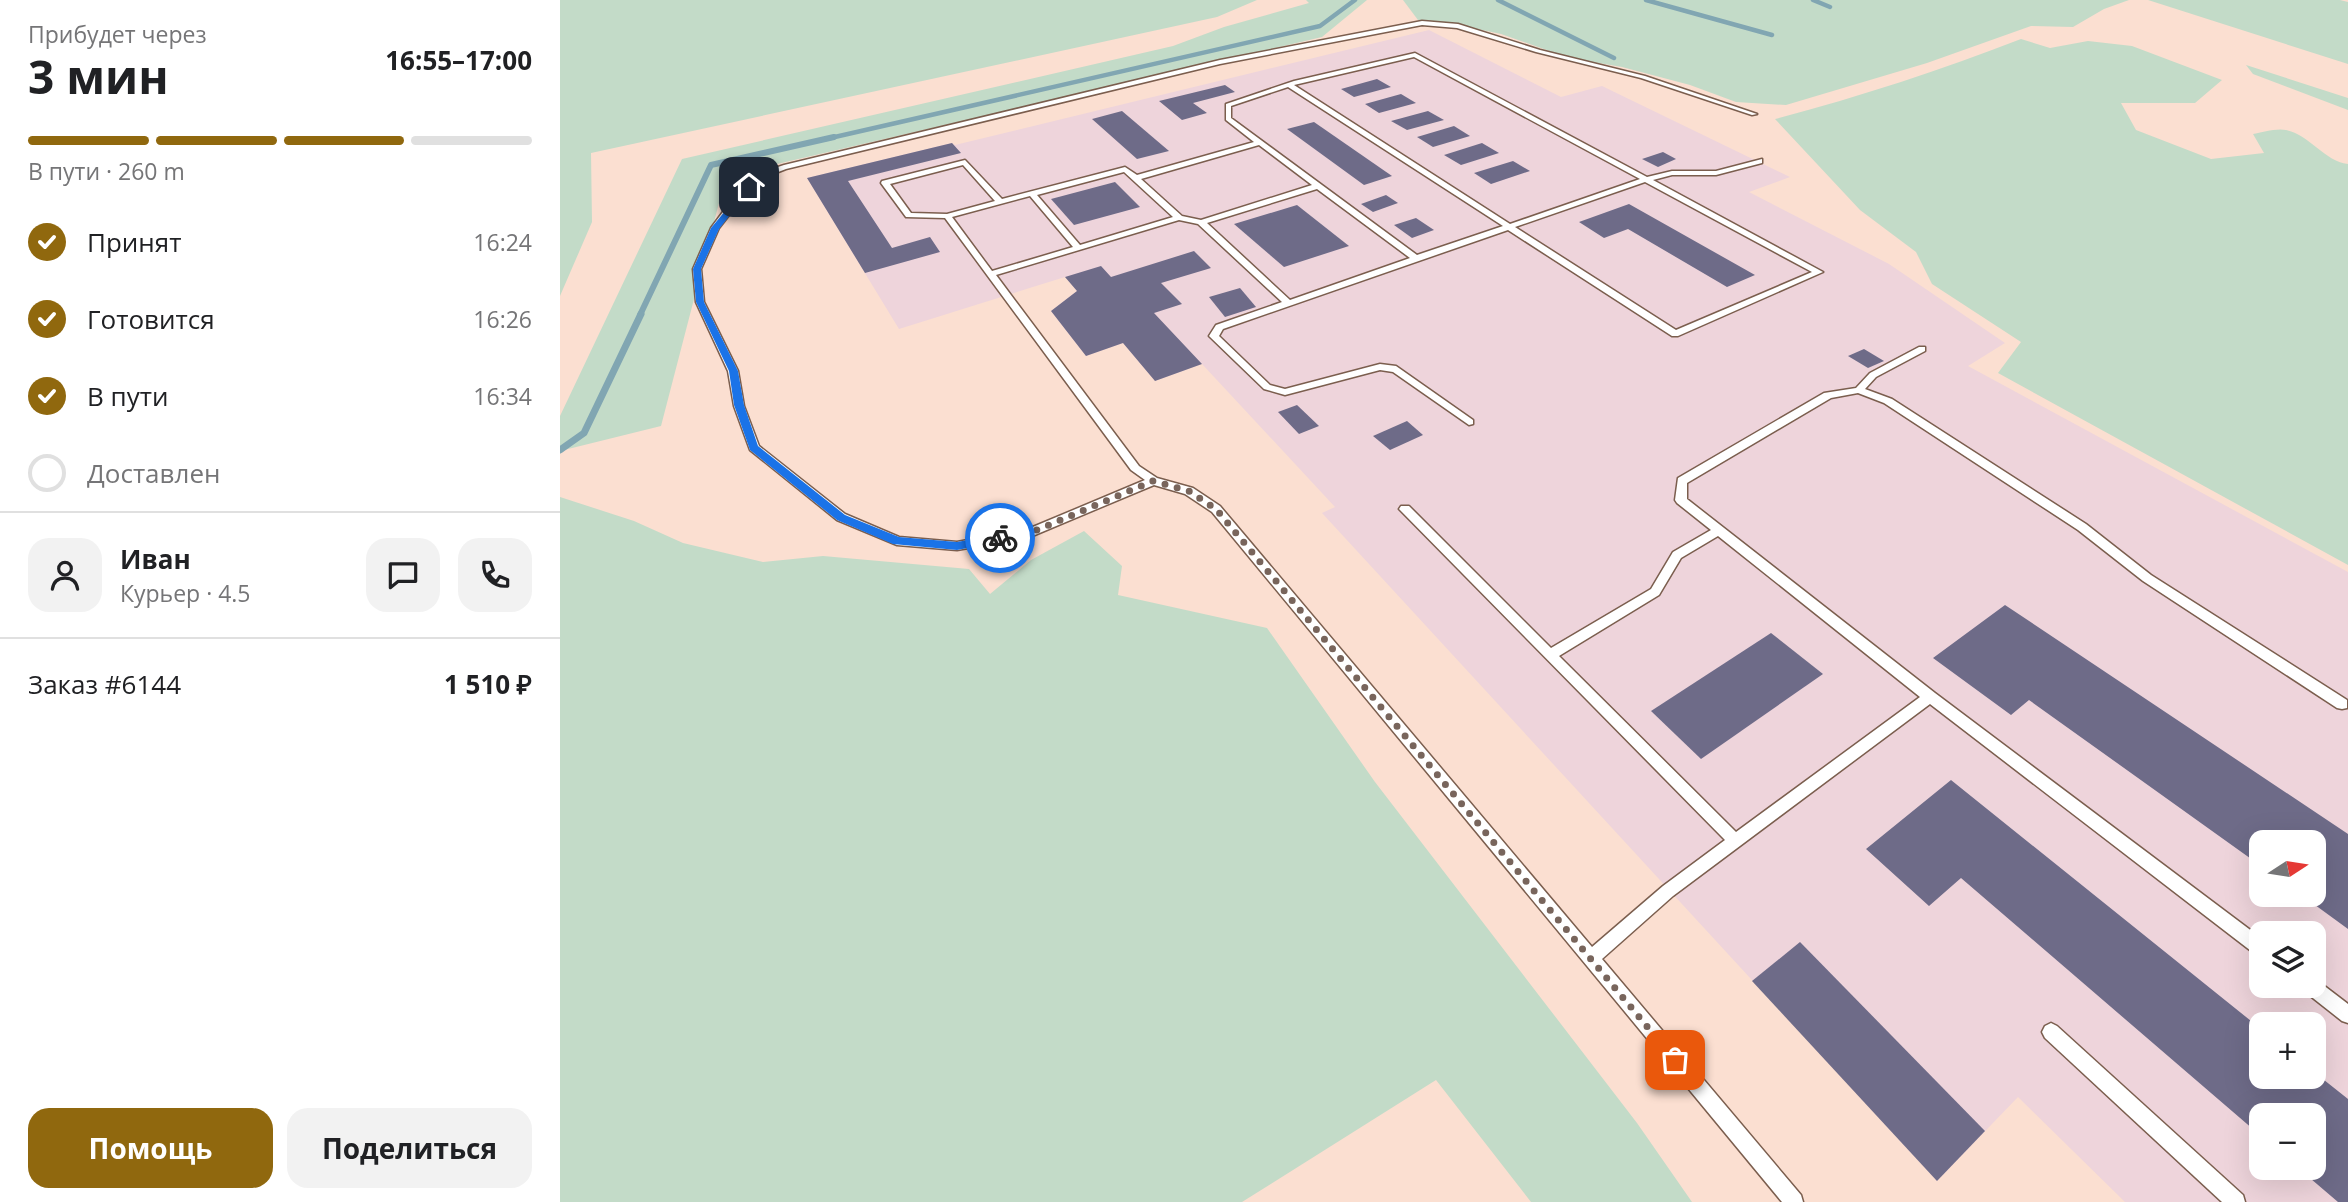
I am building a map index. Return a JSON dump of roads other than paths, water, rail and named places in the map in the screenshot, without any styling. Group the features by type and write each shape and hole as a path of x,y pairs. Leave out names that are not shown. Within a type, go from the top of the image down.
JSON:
{"lane":[{"path":"1153,481 1030,533 957,546 897,541 841,517 754,447 739,405 733,371 700,302 697,269 715,228 737,199 760,176 784,167 1220,62 1422,23 1458,26 1538,51 1643,77 1754,114"},
{"path":"1290,85 1675,334 1819,272 1415,55 1290,85 1252,95 1228,105 1228,119 1417,259"},
{"path":"1136,178 1259,143"},
{"path":"1000,202 965,162 885,183 909,215 947,216 1125,169 1179,218"},
{"path":"1469,422 1396,369 1380,367 1285,392 1267,387 1214,336 1219,327 1646,179 1672,173 1716,173 1759,162"},
{"path":"990,274 1179,218 1201,222 1318,186"},
{"path":"1032,194 1079,248"},
{"path":"947,216 1135,468 1153,481 1189,491 1216,509 1794,1202"},
{"path":"1201,222 1288,303"},
{"path":"1859,390 1873,375 1922,349"},
{"path":"2249,939 1930,696 1681,500 1682,481 1828,395 1859,390 1888,401 2082,527 2147,578 2342,704"},
{"path":"1405,509 1735,841"},
{"path":"1550,655 1656,592 1678,555 1719,530"},
{"path":"1590,959 1668,891 1930,696"},
{"path":"2326,997 2348,1014"},
{"path":"2051,1032 2236,1202"}],"waterway":[{"path":"826,139 1320,26 1355,0"},
{"path":"1498,0 1614,58"},
{"path":"1646,0 1772,35"},
{"path":"1813,0 1830,7"},
{"path":"640,315 711,165 834,137"},
{"path":"560,450 584,433 641,314"}]}
